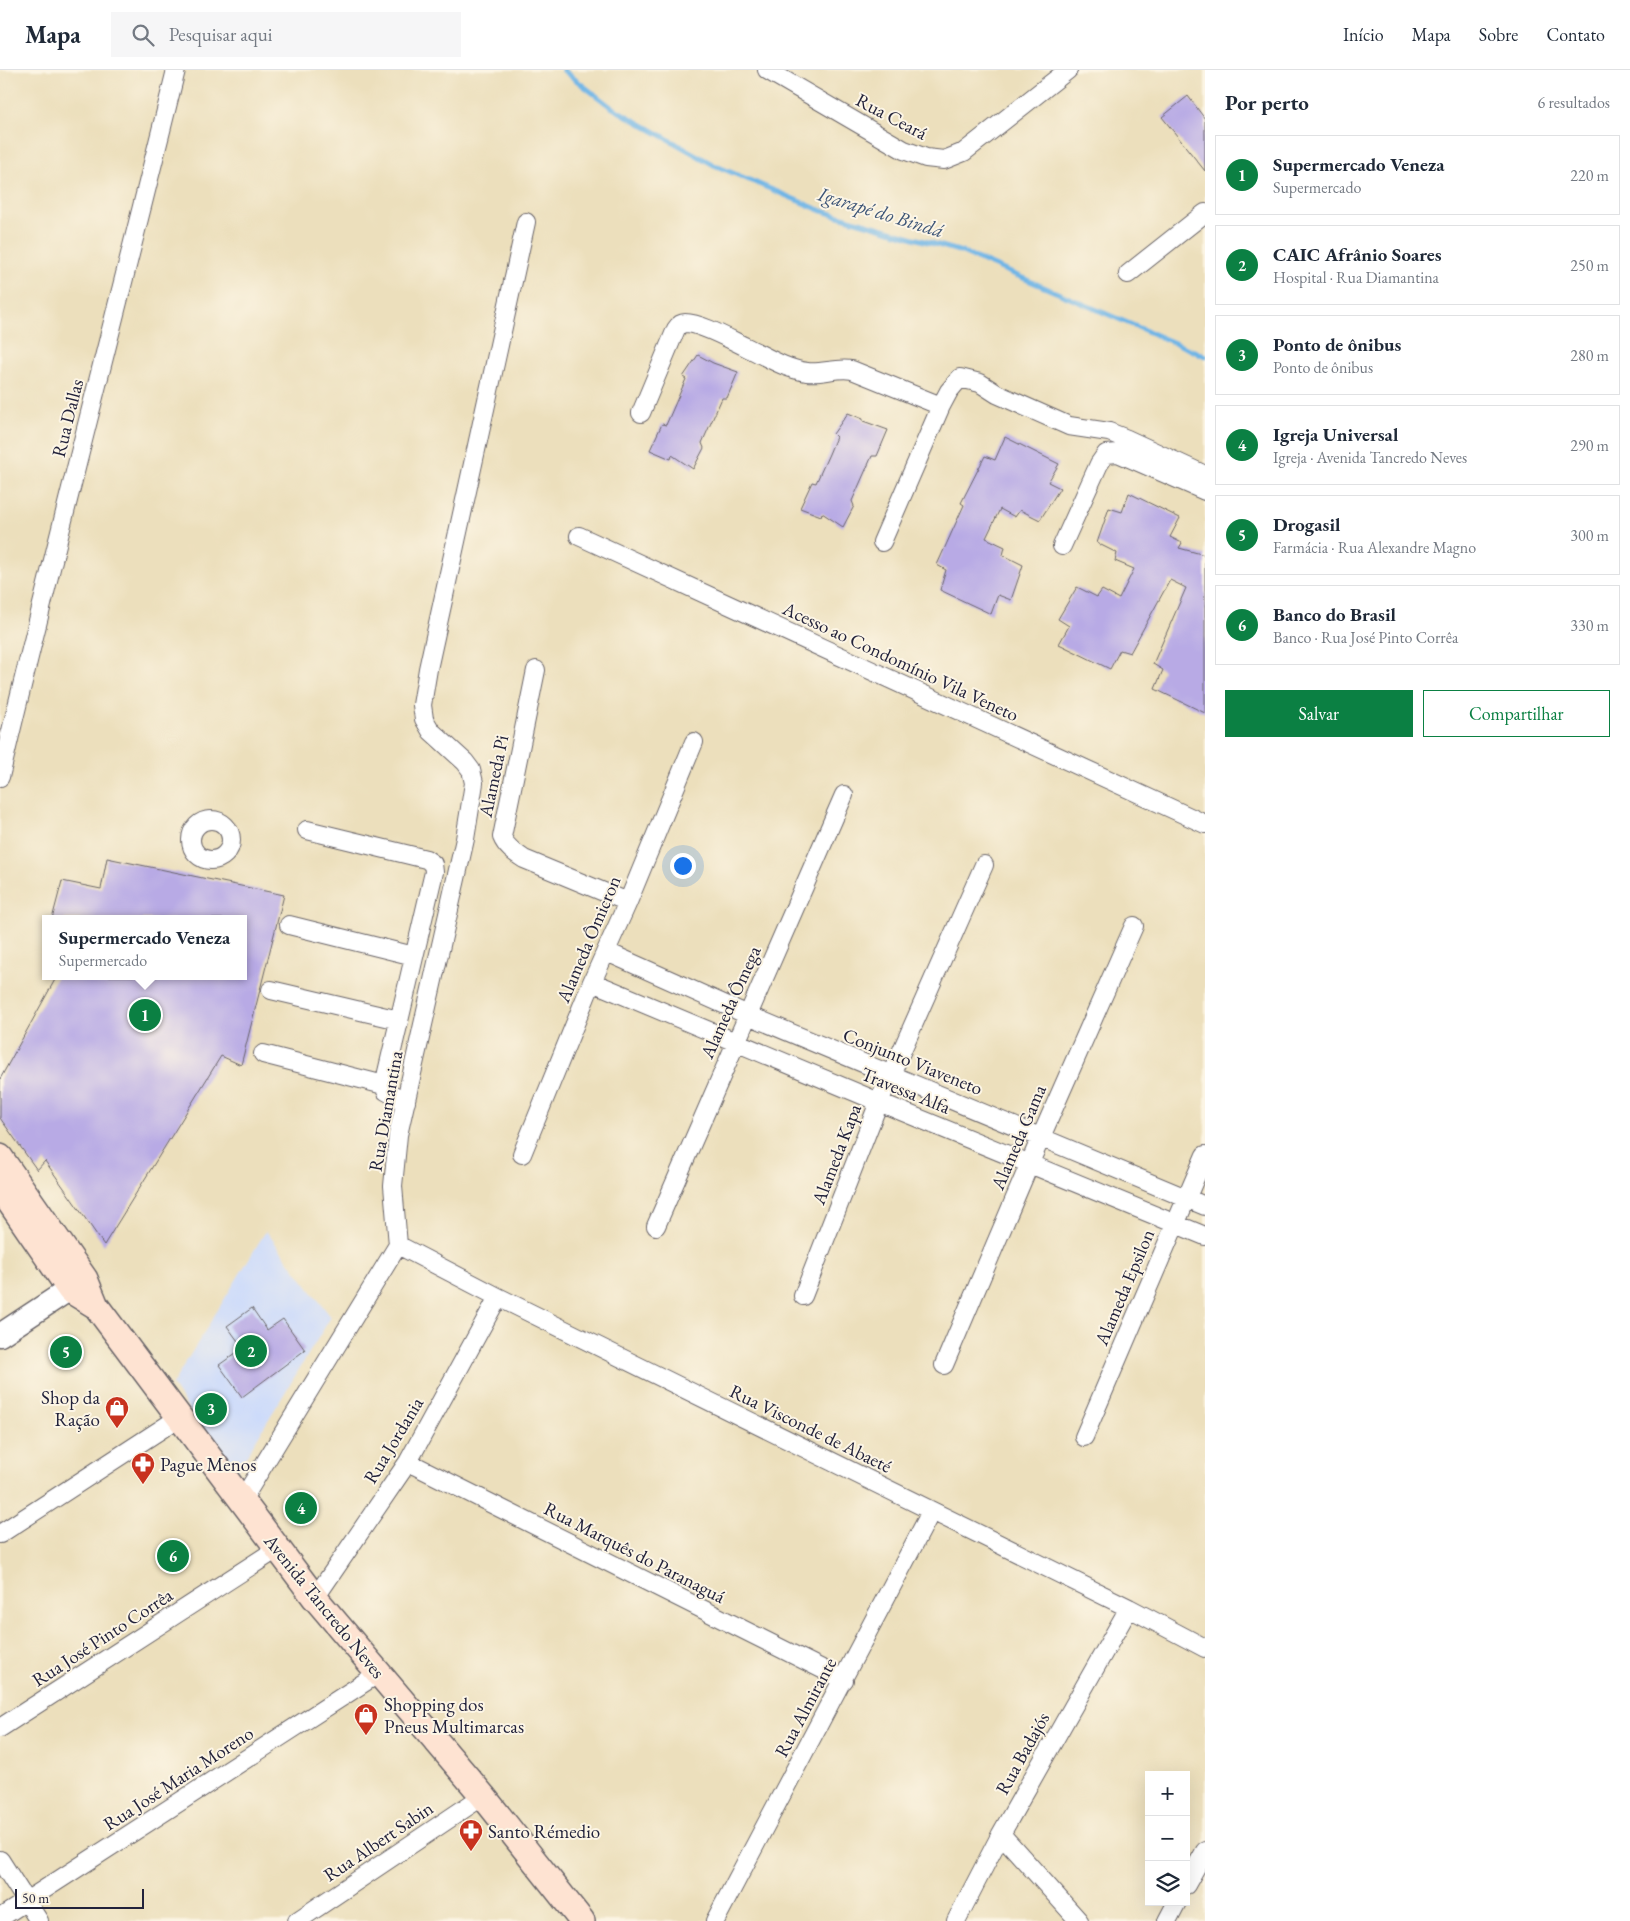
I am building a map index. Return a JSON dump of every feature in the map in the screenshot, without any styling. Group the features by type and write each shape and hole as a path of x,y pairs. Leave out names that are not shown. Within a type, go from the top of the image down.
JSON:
{"main road":[{"name":"Avenida Tancredo Neves","path":"0,1157 77,1284"},
{"name":"Avenida Tancredo Neves","path":"0,1188 96,1306 180,1417 241,1502 315,1598 483,1796 582,1921"}],"street":[{"name":"Rua Dallas","path":"0,777 36,624 120,300 176,70"},
{"name":"Rua Ceará","path":"767,70 904,150 926,158 944,160 964,152 1068,70"},
{"path":"1128,274 1205,213"},
{"name":"Rua Diamantina","path":"398,1245 393,1186 398,1135 465,839 474,784 471,770 466,762 431,732 424,719 422,705 428,669 526,222"},
{"path":"641,413 676,329 679,325 686,323 710,330 784,365 807,372 826,372 838,369 852,370 941,406"},
{"path":"882,542 941,406 949,391 960,378 980,383 997,394 1069,426 1109,432 1127,439 1205,475"},
{"path":"1062,546 1099,464 1106,454 1118,453 1205,491"},
{"name":"Acesso ao Condomínio Vila Veneto","path":"579,536 1205,824"},
{"name":"Alameda Pi","path":"536,670 502,837 514,852 524,859 628,902"},
{"name":"Alameda Ômicron","path":"522,1154 592,982 607,952 694,742"},
{"name":"Alameda Ômega","path":"656,1226 844,795"},
{"path":"307,830 426,859 433,864 434,872 384,1085 386,1091 406,1102"},
{"name":"Alameda Kapa","path":"803,1296 879,1102 984,865"},
{"path":"289,926 414,956"},
{"name":"Alameda Gama","path":"944,1365 1041,1137 1134,926"},
{"name":"Conjunto Viaveneto","path":"607,952 891,1076 1205,1206"},
{"name":"Travessa Alfa","path":"592,982 1205,1236"},
{"path":"271,990 399,1020"},
{"path":"263,1054 384,1085"},
{"name":"Alameda Epsilon","path":"1084,1437 1205,1155"},
{"path":"241,1502 398,1245"},
{"name":"Rua Visconde de Abaeté","path":"398,1245 498,1297 1129,1608 1205,1648"},
{"path":"0,1335 77,1284"},
{"name":"Rua Jordania","path":"315,1598 408,1462 498,1297"},
{"path":"0,1534 180,1417"},
{"name":"Rua Marquês do Paranaguá","path":"408,1462 844,1680"},
{"name":"Rua Almirante","path":"715,1921 844,1680 931,1512"},
{"name":"Rua José Pinto Corrêa","path":"0,1728 277,1549"},
{"name":"Rua Badajós","path":"956,1921 1001,1834 1129,1608"},
{"name":"Rua José Maria Moreno","path":"2,1917 379,1673"},
{"name":"Rua Albert Sabin","path":"297,1921 483,1796"},
{"path":"1001,1834 1078,1921"},
{"path":"1190,1878 1205,1850"},
{"path":"0,1860 40,1921"},
{"path":"1167,1921 1175,1906"}],"shaded area":[{"path":"266,1231 331,1317 234,1476 172,1385"}],"building":[{"path":"1188,96 1205,119 1205,171 1162,117"},
{"path":"698,355 738,372 727,398 722,398 702,443 704,448 693,469 672,455 671,459 650,450 662,424 666,425 686,379 683,377"},
{"path":"848,413 888,430 877,456 872,456 852,501 854,506 843,527 822,513 821,516 800,508 812,482 816,483 829,454 836,437 833,434"},
{"path":"1005,437 1059,464 1048,482 1060,488 1040,520 1020,510 1015,517 1000,509 986,538 1005,547 1003,555 1023,565 1011,600 998,595 991,614 940,590 946,570 937,565 964,505 961,503 985,456 995,460"},
{"path":"1129,493 1180,518 1170,537 1182,543 1179,548 1205,555 1205,713 1155,689 1163,670 1153,664 1186,588 1170,580 1130,653 1120,650 1110,669 1059,644 1069,626 1058,619 1077,587 1097,597 1102,590 1119,599 1134,569 1115,561 1117,553 1097,543 1109,508 1122,512"},
{"path":"107,858 284,895 241,1065 221,1056 104,1245 45,1161 37,1170 0,1118 0,1079 55,980 247,980 247,915 53,915 62,881 101,889"},
{"path":"252,1308 267,1330 283,1319 305,1350 242,1397 219,1365 243,1348 227,1326"}],"waterway":[{"name":"Igarapé do Bindá","path":"563,70 611,107 714,165 822,211 962,252 1205,356"}],"place":[{"name":"Supermercado Veneza","path":"145,1015"},
{"name":"CAIC Afrânio Soares","path":"251,1351"},
{"name":"Drogasil","path":"66,1352"},
{"name":"Ponto de ônibus","path":"211,1409"},
{"name":"Shop da Ração","path":"117,1429"},
{"name":"Pague Menos","path":"143,1485"},
{"name":"Igreja Universal","path":"301,1508"},
{"name":"Banco do Brasil","path":"173,1556"},
{"name":"Shopping dos Pneus Multimarcas","path":"366,1736"},
{"name":"Santo Rémedio","path":"471,1852"}]}
